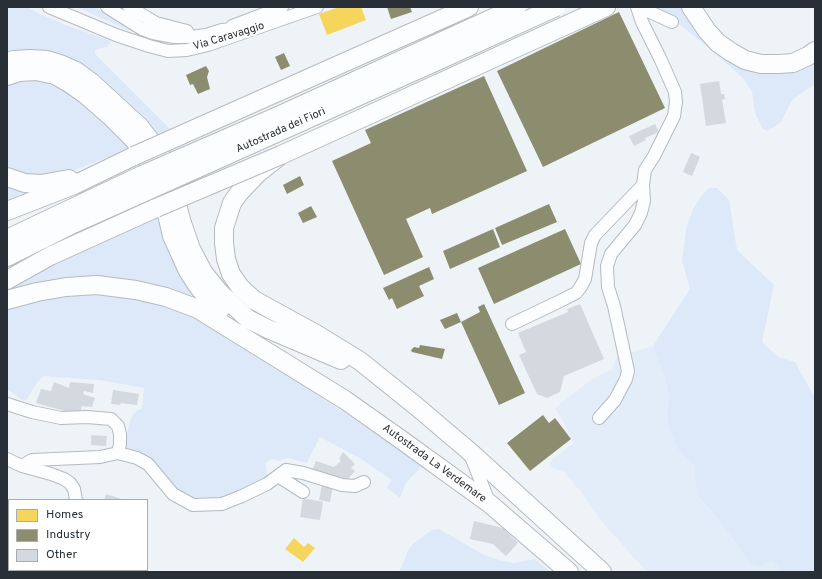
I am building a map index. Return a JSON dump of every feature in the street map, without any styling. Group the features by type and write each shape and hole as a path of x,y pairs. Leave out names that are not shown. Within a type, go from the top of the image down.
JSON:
{"highway":[{"path":"7,211 74,185 134,156 469,7"},
{"name":"Autostrada dei Fiori","path":"7,257 73,224 145,182 278,116 517,7"},
{"name":"Autostrada dei Fiori","path":"7,239 446,58 556,7"},
{"path":"7,280 50,256 156,208 281,155 606,7"},
{"path":"691,7 707,31 718,43 745,60 761,64 793,63 815,51"},
{"path":"7,62 30,59 47,60 76,71 91,82 140,127 157,148 168,169 186,237 203,272 219,292 248,319 268,329 330,354 390,385"},
{"path":"7,76 19,72 36,71 54,75 86,95 128,133 145,156 156,176 161,188 172,236 188,271 197,285 208,299 227,316 291,366"},
{"path":"281,155 257,174 239,193 232,203 224,228 226,259 231,274 240,287 254,300 360,361 469,451 602,572"},
{"path":"7,177 25,183 41,184 65,180 134,156"},
{"path":"7,300 37,292 66,287 97,285 136,290 166,297 198,309 291,366"},
{"name":"Autostrada La Verdemare","path":"291,366 345,400 490,504 569,572"}],"street":[{"name":"Via Caravaggio","path":"49,7 116,35 168,51 187,50 267,25 317,7"},
{"path":"108,7 142,29 161,35 174,37 206,35 282,7"},
{"path":"128,7 156,23 184,31 222,30 267,25"},
{"path":"638,7 672,22"},
{"path":"599,418 615,400 626,379 628,370 617,319 608,287 607,266 611,254 635,225 641,213 644,201 643,185 645,170 654,156 674,116 676,102 675,92 660,58 650,41 638,7"},
{"path":"512,324 576,293 580,288 586,273 590,243 643,185"},
{"path":"7,404 32,412 61,418 87,417 111,419 118,426 120,434 118,453"},
{"path":"469,451 490,504"},
{"path":"22,466 32,460 55,458 100,458 118,453 137,458 148,464 173,494 192,505 222,504 257,490 286,470 303,473 342,486 355,486 364,482"},
{"path":"7,459 22,466 64,479 70,483 74,489 76,499"},
{"path":"278,476 303,492"}],"shaded area":[{"path":"7,7 27,7 71,27 111,41 108,46 95,50 95,54 170,129 156,135 7,54"},
{"path":"76,7 95,7 135,33"},
{"path":"658,7 683,7 745,69 764,74 787,73 806,68 815,63 815,84 793,99 780,123 768,131 763,129 755,113 752,92 743,78 709,48"},
{"path":"28,76 61,83 130,147 72,171 37,178 7,169 7,81"},
{"path":"7,184 40,189 7,205"},
{"path":"709,188 717,188 729,200 737,250 774,285 762,342 778,357 795,362 815,398 815,572 782,572 772,561 760,566 751,564 715,515 699,497 694,477 695,466 677,447 669,427 667,412 669,398 665,378 653,346 690,289 682,260 686,230 694,207"},
{"path":"159,214 204,306 177,293 7,293 7,290 23,279"},
{"path":"90,294 127,297 172,306 210,323 263,357 422,466 406,483 400,498 387,488 391,480 363,460 320,437 307,463 287,458 279,461 272,459 266,463 267,478 249,488 224,497 192,500 184,497 125,451 126,438 131,418 135,412 142,408 144,388 99,380 44,376 38,381 26,400 22,400 7,389 7,306 56,296"},
{"path":"653,346 665,378 669,398 667,412 687,459 695,465 694,477 699,497 715,515 751,564 760,566 772,561 782,572 647,572 604,524 580,491 563,471 549,467 552,460 574,444 555,408 591,380 612,369 617,357"},
{"path":"439,529 484,555 514,563 535,559 550,572 399,572 409,549 414,543 432,530"}],"building: Homes":[{"path":"339,7 361,7 366,20 327,35 319,14"},
{"path":"294,538 304,547 308,543 315,548 303,562 285,549"}],"building: Industry":[{"path":"387,7 410,7 412,12 391,19"},
{"path":"619,12 665,108 543,167 497,71"},
{"path":"284,53 290,66 281,70 275,57"},
{"path":"206,66 209,71 207,77 210,89 198,94 193,84 190,85 186,75"},
{"path":"484,76 527,171 432,214 430,208 406,219 423,257 384,275 332,161 371,143 365,130"},
{"path":"300,176 304,185 287,194 283,185"},
{"path":"549,204 557,222 502,245 495,228"},
{"path":"311,206 317,217 303,223 298,213"},
{"path":"493,229 500,247 450,269 443,251"},
{"path":"565,229 581,264 494,304 478,268"},
{"path":"429,267 434,279 419,286 424,296 397,309 392,298 389,300 383,288"},
{"path":"484,304 525,393 499,405 461,322 480,312 478,307"},
{"path":"457,313 461,322 445,329 440,320"},
{"path":"420,345 445,349 442,359 412,352 411,350 414,347 419,348"},
{"path":"543,415 549,423 555,418 571,439 530,471 507,443"}],"building: Other":[{"path":"719,81 721,94 724,94 725,99 722,100 726,123 706,126 700,84"},
{"path":"655,124 659,132 645,138 646,140 634,146 629,136"},
{"path":"691,153 700,157 692,176 683,172"},
{"path":"580,304 604,359 564,376 560,392 547,398 537,394 519,355 526,352 518,333 568,312 567,309"},
{"path":"54,382 69,388 70,382 94,384 93,393 84,391 83,394 95,398 92,407 82,406 79,415 36,403 41,389 51,391"},
{"path":"113,390 139,394 137,405 121,403 120,405 111,404"},
{"path":"91,435 107,436 106,446 91,445"},
{"path":"343,452 355,464 351,468 355,471 346,481 341,477 339,479 332,475 312,470 316,461 334,467 341,461 339,459"},
{"path":"322,485 333,486 330,502 319,500"},
{"path":"106,494 122,499 104,499"},
{"path":"303,498 323,502 320,520 300,517"},
{"path":"474,521 504,529 518,543 506,556 493,544 470,539"}]}
